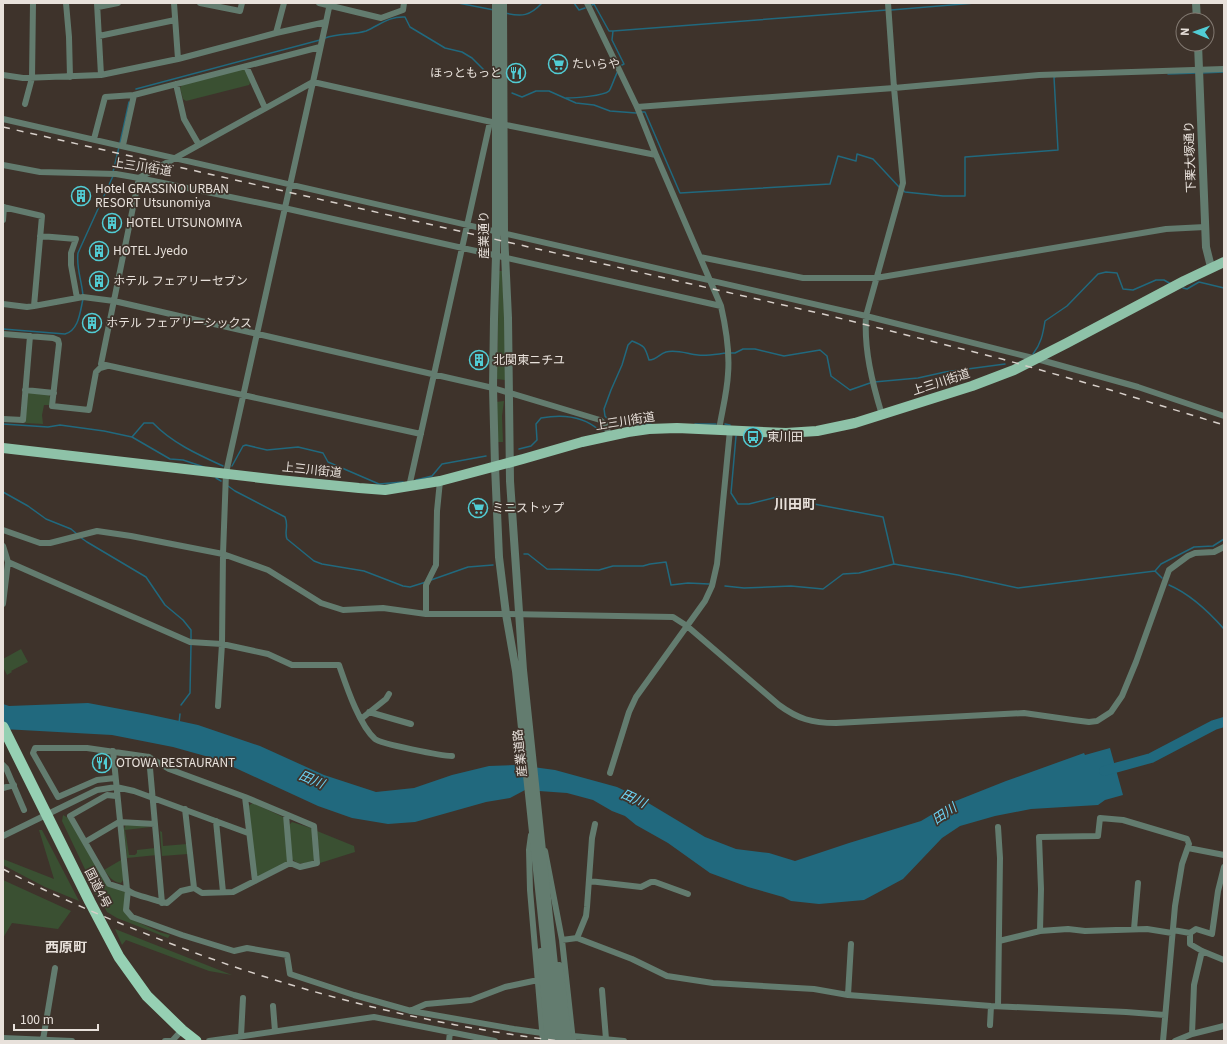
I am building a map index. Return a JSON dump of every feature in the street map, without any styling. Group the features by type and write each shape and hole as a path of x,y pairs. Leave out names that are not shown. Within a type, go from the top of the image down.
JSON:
{"highway":[{"name":"国道4号","path":"3,727 106,934 123,962 140,986 158,1007 196,1041"}],"main road":[{"name":"上三川街道","path":"3,448 226,474 385,490 440,481 582,442 609,436 663,428 806,432 845,426 882,415 972,386 1037,360 1211,267 1224,262"}],"street":[{"path":"25,104 32,78 33,3"},
{"path":"66,3 69,36 70,77"},
{"path":"101,75 98,5 118,3"},
{"path":"174,3 178,59"},
{"path":"200,3 240,10 242,3"},
{"path":"276,33 284,3"},
{"path":"319,3 330,4 381,18 403,10 404,3"},
{"name":"産業通り","path":"496,3 496,123 500,232 505,258 508,318 509,463"},
{"name":"産業通り","path":"496,123 503,3"},
{"path":"587,3 637,107 721,306 726,329 729,360 719,430"},
{"path":"218,706 222,644 226,474 330,4"},
{"path":"882,415 868,364 865,333 866,316 903,183 888,8"},
{"path":"99,36 175,20"},
{"path":"3,75 23,78 101,75 178,59 276,33 326,22"},
{"path":"94,139 105,97 134,95 320,47"},
{"name":"下栗大塚通り","path":"1198,52 1206,250 1211,267"},
{"path":"246,66 265,108"},
{"path":"637,107 894,88 1039,75 1224,69"},
{"path":"420,434 101,364 139,178 313,82 496,123 656,155"},
{"path":"176,84 184,119 198,146"},
{"path":"123,146 134,95"},
{"path":"3,118 866,316 1138,387 1224,416"},
{"path":"409,487 467,225 496,123"},
{"name":"上三川街道","path":"3,165 40,172 116,174 139,178 284,208 721,306"},
{"path":"3,220 4,207 42,216 34,306"},
{"path":"700,257 803,278 876,278 1166,229 1205,227"},
{"name":"産業通り","path":"494,466 494,319 496,256 500,232"},
{"path":"40,236 76,239 72,253 71,265 77,298"},
{"path":"3,304 27,307 83,296 114,302 508,392 600,420 606,425 609,436"},
{"path":"3,334 53,338 58,340 59,344 52,406 89,410 96,372 100,368 107,366"},
{"path":"3,419 23,420 30,336"},
{"path":"25,390 54,393"},
{"path":"610,773 629,712 636,697 705,601 714,577 717,564 730,430"},
{"name":"産業道路","path":"509,463 529,757 544,902 555,1041"},
{"name":"産業道路","path":"494,466 500,557 506,614 529,757"},
{"path":"426,614 426,585 436,565 437,511 440,481"},
{"path":"3,530 40,543 50,543 97,531 223,554 268,570 320,603 343,610 383,608 426,614 519,614 673,618 687,626 779,705 794,715 810,721 836,724 1024,713 1089,722 1097,721 1111,712 1122,696 1136,662 1169,570 1188,556 1195,553 1214,552 1224,547"},
{"path":"3,546 8,562 3,604"},
{"path":"8,562 190,642 222,644 268,654 292,665 339,665 349,694 361,719 376,740 431,754 452,756"},
{"path":"361,719 386,699 389,694"},
{"path":"369,712 411,724"},
{"path":"115,778 97,780 58,797 33,753 35,748 88,748 149,758 169,769 245,797 314,826 317,863 300,867 290,863 232,892 202,893 194,888 181,891 167,903 137,896 128,890 109,884 70,816 107,795 116,796"},
{"path":"113,751 116,796 128,890 126,910 132,917 182,935 234,951 247,948 287,955 290,974 354,995 410,1011 542,1033"},
{"path":"149,758 154,797 162,903"},
{"path":"3,765 14,785 24,810"},
{"path":"3,788 14,785"},
{"path":"3,836 97,790 116,787 125,788 154,797 248,833"},
{"path":"245,797 248,833 255,881"},
{"path":"185,809 194,888"},
{"path":"286,815 290,863"},
{"path":"1040,931 1041,889 1038,837 1098,836 1100,818 1127,821 1186,839 1189,844 1182,864 1174,906 1163,1041"},
{"path":"216,821 223,892"},
{"path":"85,842 119,822 155,824"},
{"path":"536,823 562,940 572,1039"},
{"path":"536,823 529,850 530,890 543,1041"},
{"path":"577,938 586,916 592,838 595,824"},
{"path":"998,827 1000,858 998,1006"},
{"path":"1188,848 1224,855"},
{"path":"999,941 1040,931 1068,928 1085,931 1147,929 1190,933 1196,930 1212,934 1218,892 1224,867"},
{"path":"589,881 641,887 651,882 655,882 688,894"},
{"path":"1134,929 1138,883"},
{"path":"544,902 558,954 572,1039"},
{"path":"544,902 540,956 549,1041"},
{"name":"産業道路","path":"544,902 562,1041"},
{"path":"1190,933 1190,944 1202,951 1224,960"},
{"path":"562,940 577,938 671,977 713,983 814,989 848,996 991,1006 1166,1015"},
{"path":"848,996 851,944"},
{"path":"1192,1034 1194,985 1202,951"},
{"path":"43,1040 55,968"},
{"path":"410,1011 426,1004 471,1000 505,988 538,980"},
{"path":"602,990 606,1039"},
{"path":"241,1036 243,998"},
{"path":"540,1004 569,1002"},
{"path":"273,1006 275,1031"},
{"path":"990,1025 991,1006"},
{"path":"209,1041 374,1017 496,1041"},
{"path":"1176,1041 1192,1034 1224,1026"},
{"path":"165,1041 172,1041 182,1030"},
{"path":"449,1041 450,1032"},
{"path":"3,1038 72,1041"},
{"path":"572,1039 606,1039 624,1041"}],"green space":[{"path":"243,69 246,71 251,81 249,85 186,101 183,99 180,88 182,85"},
{"path":"499,271 502,271 505,327 505,380 497,379"},
{"path":"31,392 48,394 50,397 50,405 44,405 42,415 43,424 25,423 28,394"},
{"path":"504,401 502,416 503,442 497,442 496,402"},
{"path":"21,649 28,662 11,671 12,672 7,675 3,667 3,659"},
{"path":"253,803 283,817 285,820 288,860 287,862 258,877 255,875 248,806"},
{"path":"63,815 70,819 109,886 125,892 129,918 159,932 170,935 168,938 117,918 107,912 102,902 95,894 93,886 62,821"},
{"path":"292,822 311,828 313,831 315,858 313,861 297,863 292,859 289,825"},
{"path":"126,824 151,827 125,830 129,855 135,855 137,850 155,848 157,855 127,858 124,829"},
{"path":"39,830 42,830 79,901 45,887 3,865 3,859 54,879"},
{"path":"160,831 162,832 163,846 187,844 188,854 162,856"},
{"path":"317,831 354,846 355,852 320,863"},
{"path":"121,860 124,879 121,883 113,880 104,870"},
{"path":"3,880 71,911 58,929 12,923 3,938"},
{"path":"115,929 232,975 209,971 126,940 122,945"}],"water":[{"path":"88,703 198,725 260,746 324,775 376,792 414,788 452,775 489,766 518,765 555,770 617,787 640,798 705,837 736,849 769,853 795,861 921,821 953,802 1084,753 1085,755 1110,748 1123,795 1105,800 1098,805 1031,809 995,816 960,826 942,838 903,879 864,900 819,904 791,901 710,873 668,843 636,825 625,816 612,811 593,800 567,793 525,790 510,798 486,802 415,822 388,824 352,818 318,806 216,759 173,747 112,735 3,729 3,704 9,706"}],"waterway":[{"path":"458,3 494,10"},
{"path":"505,13 516,15 530,13 542,3"},
{"path":"574,3 579,10 585,8"},
{"path":"891,10 975,3"},
{"path":"592,5 594,4 609,31 613,31"},
{"path":"622,65 624,64 612,40 613,31 887,10"},
{"path":"325,38 335,35 366,31 389,19 405,17 410,27 445,48 462,52 472,58 487,73"},
{"path":"136,89 320,40"},
{"path":"566,98 606,93 610,90 618,71"},
{"path":"1202,73 1224,72"},
{"path":"1168,74 1197,73"},
{"path":"903,190 905,192 943,196 965,196 965,157 1058,150 1055,77"},
{"path":"512,93 522,97 536,91 549,91 576,103 594,105 610,111 636,113"},
{"path":"120,143 129,102"},
{"path":"642,112 645,112 680,193 830,184 838,156 856,161 857,154 873,159 900,188"},
{"path":"113,172 119,147"},
{"path":"83,296 78,264 78,253 113,176"},
{"path":"1033,354 1041,339 1045,321 1067,306 1098,274 1106,272 1117,273 1123,289 1133,290 1156,280 1164,280 1171,284"},
{"path":"1183,288 1187,289 1199,282 1224,288"},
{"path":"3,329 65,334 70,332 76,325 80,315 83,299"},
{"path":"613,426 605,416 604,409 622,365 628,345 632,341 640,344 644,348 649,360 670,351 701,355 727,353"},
{"path":"730,353 735,353 743,349 755,349 784,356 820,350 827,356 831,376 850,390 870,383"},
{"path":"874,382 918,378 945,372 1005,364"},
{"path":"519,449 531,446 537,440 536,424 541,418 557,416 572,417 586,421 599,430 604,430"},
{"path":"132,437 144,423 153,423 177,442 195,453 223,466"},
{"path":"3,424 48,427 60,425 104,431 132,437 170,459 183,460 204,467"},
{"path":"610,427 620,424 651,424"},
{"path":"695,424 716,424"},
{"path":"725,424 730,425"},
{"path":"736,436 731,493 738,504 749,504 777,497 883,517 894,564 958,575 1018,588 1155,571 1162,578"},
{"path":"232,466 243,446 246,445 267,450 298,447 323,453 328,462 379,484 403,482"},
{"path":"416,480 432,476 442,464 486,456"},
{"path":"216,478 221,481"},
{"path":"228,486 285,517 287,523 287,539 314,561 322,564 364,571 403,586 410,587 426,582"},
{"path":"3,492 28,506 46,519 71,529 77,534"},
{"path":"80,537 146,577 165,605 183,620 191,630 191,641"},
{"path":"1155,571 1161,564 1194,547 1213,546 1224,539"},
{"path":"524,554 528,554 547,569 599,570 613,566 643,566 666,562 671,585 688,583 709,584"},
{"path":"725,586 744,588 791,586 823,589 843,574 859,573 894,564"},
{"path":"431,580 468,567 493,565"},
{"path":"1169,585 1184,593 1199,604 1224,629"},
{"path":"181,705 190,693 191,645"},
{"path":"179,723 180,714"},
{"name":"田川","path":"1104,771 1151,758 1214,725 1224,722"}],"railway":[{"path":"3,127 827,315 1002,359 1224,425"},
{"path":"3,869 112,920 198,954 249,972 351,1002 403,1014 507,1034 560,1041"}],"place":[{"name":"たいらや","path":"558,64"},
{"name":"ほっともっと","path":"516,73"},
{"name":"Hotel GRASSINO URBAN RESORT Utsunomiya","path":"81,196"},
{"name":"HOTEL UTSUNOMIYA","path":"112,223"},
{"name":"HOTEL Jyedo","path":"99,251"},
{"name":"ホテル フェアリーセブン","path":"99,281"},
{"name":"ホテル フェアリーシックス","path":"92,323"},
{"name":"北関東ニチユ","path":"479,360"},
{"name":"東川田","path":"753,437"},
{"name":"ミニストップ","path":"478,508"},
{"name":"OTOWA RESTAURANT","path":"102,763"}],"district":[{"name":"川田町","path":"795,504"},
{"name":"西原町","path":"66,947"}]}
